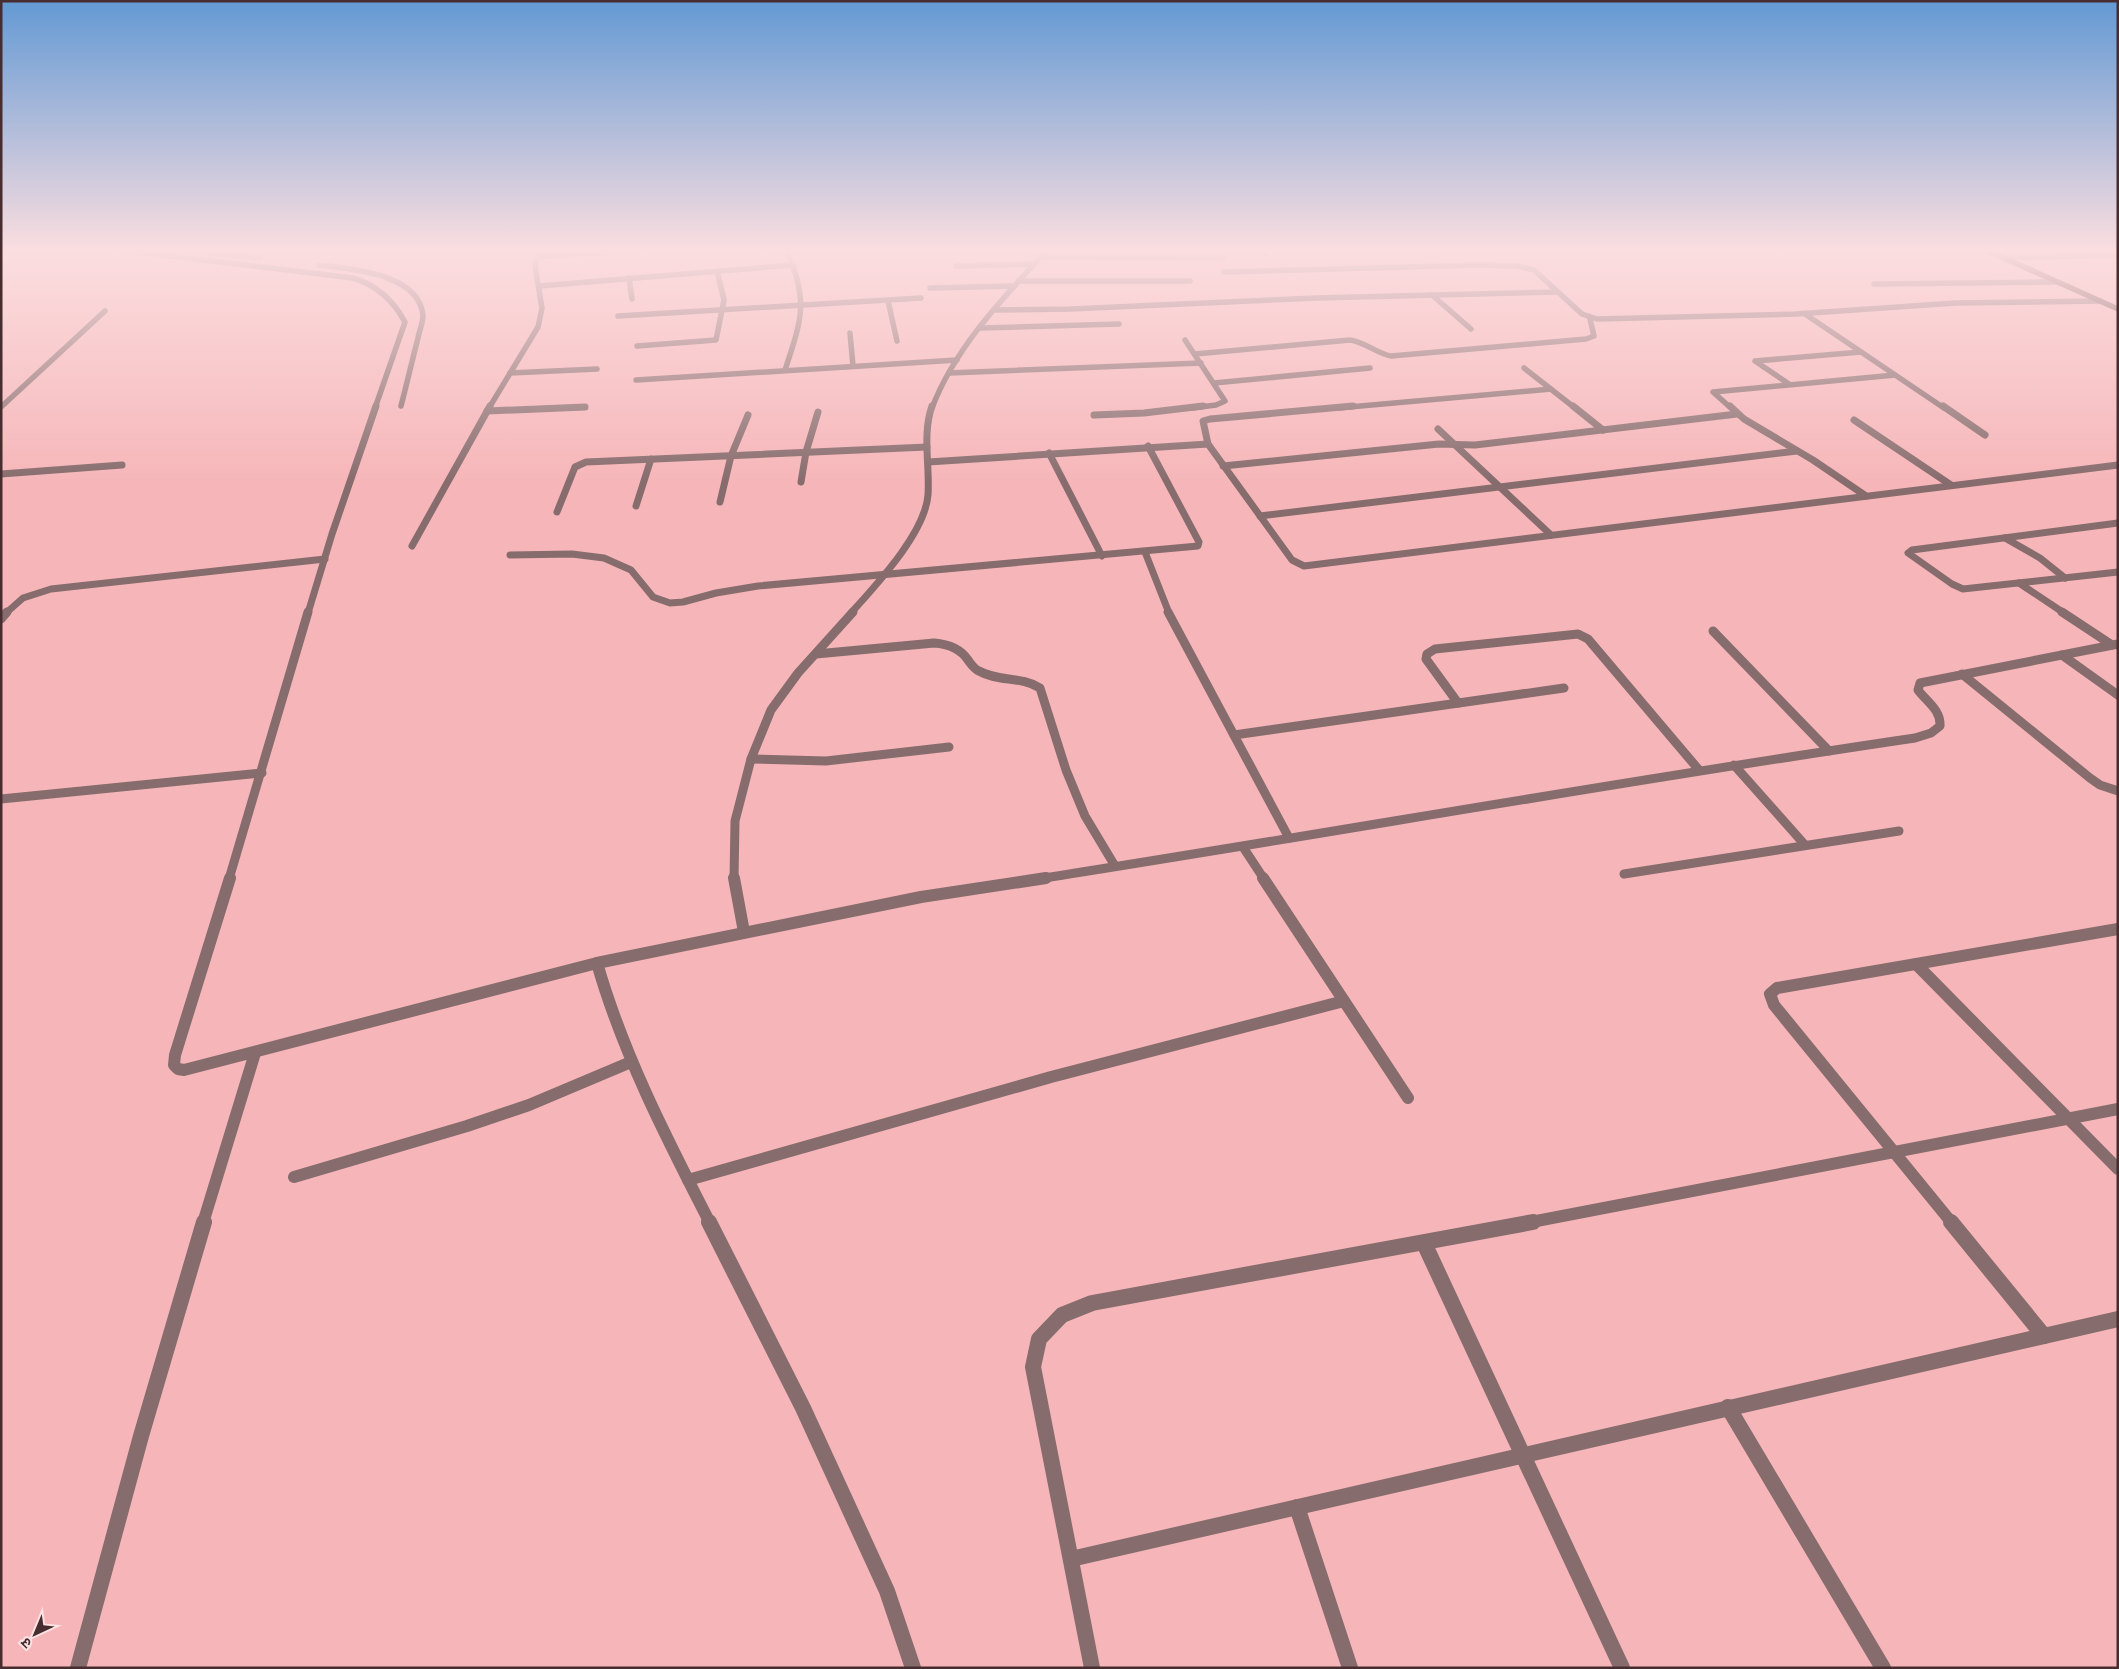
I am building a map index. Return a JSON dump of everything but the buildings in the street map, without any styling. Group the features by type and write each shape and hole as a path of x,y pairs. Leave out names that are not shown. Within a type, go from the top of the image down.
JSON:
{"street":[{"path":"1,407 88,327"},
{"path":"404,327 369,423 291,669 262,773 175,1055 174,1065 178,1069 192,1069 217,1063 597,963 921,897 1243,847 1699,770 1915,738 1931,733 1940,726 1941,720 1938,713 1918,690 1920,683 2115,644"},
{"path":"401,406 420,327"},
{"path":"412,546 487,411 538,327"},
{"path":"637,346 716,340 718,327"},
{"path":"785,370 799,327"},
{"path":"894,327 897,342"},
{"path":"744,932 734,877 735,822 752,759 771,710 798,673 887,573 921,521 926,509 929,415 956,360 981,328 1019,327"},
{"path":"1195,354 1350,340 1360,341 1382,354 1391,356 1586,339 1594,336 1592,327"},
{"path":"1824,327 1985,435"},
{"path":"850,333 853,366"},
{"path":"1094,415 1221,404 1225,401 1185,340"},
{"path":"1789,384 1755,361 1861,352"},
{"path":"636,380 956,360"},
{"path":"949,373 1201,363"},
{"path":"1214,384 1370,368"},
{"path":"1524,368 1603,430"},
{"path":"510,373 597,369"},
{"path":"1866,496 1737,414 1713,392 1895,376"},
{"path":"1550,389 1203,421 1208,444 1292,560 1304,566 2118,465"},
{"path":"487,411 585,406"},
{"path":"801,482 806,452 818,412"},
{"path":"1224,466 1439,444 1475,444 1737,414"},
{"path":"720,502 731,456 748,415"},
{"path":"1854,420 1951,485"},
{"path":"1438,429 1551,535"},
{"path":"928,462 1200,442 1208,444"},
{"path":"510,555 564,554 592,557 617,563 632,571 653,596 662,602 675,603 737,589 887,573 1195,548 1200,545 1148,446"},
{"path":"557,512 575,467 586,462 927,447"},
{"path":"1260,516 1797,451"},
{"path":"1049,453 1102,556"},
{"path":"636,506 651,459"},
{"path":"1,474 122,465"},
{"path":"2118,523 1908,552 1952,584 1962,589 2118,572"},
{"path":"2005,538 2040,558 2066,578"},
{"path":"1145,552 1166,607 1289,838"},
{"path":"1,619 11,606 21,598 51,589 325,559"},
{"path":"2019,583 2115,644"},
{"path":"1713,631 1829,750"},
{"path":"1458,703 1426,658 1430,651 1578,634 1588,639 1699,770"},
{"path":"816,654 934,643 950,644 960,650 973,667 982,673 1032,682 1040,688 1066,770 1085,816 1115,866"},
{"path":"2062,655 2118,695"},
{"path":"1962,674 2090,778 2100,785 2118,790"},
{"path":"1234,735 1564,688"},
{"path":"752,759 776,762 837,762 949,747"},
{"path":"1734,765 1805,845"},
{"path":"1,799 262,773"},
{"path":"1624,874 1899,830"},
{"path":"1243,847 1408,1098"},
{"path":"2044,1336 1774,1005 1770,994 1776,988 2118,929"},
{"path":"597,963 631,1062 803,1408 887,1591 913,1668"},
{"path":"1916,964 2118,1169"},
{"path":"688,1180 1052,1077 1344,1001"},
{"path":"78,1668 122,1501 184,1285 255,1053"},
{"path":"294,1177 466,1126 529,1105 631,1062"},
{"path":"1092,1668 1034,1367 1039,1338 1062,1315 1092,1303 1424,1242 2118,1109"},
{"path":"1424,1242 1622,1668"},
{"path":"1071,1558 1297,1508 1728,1407 2118,1319"},
{"path":"1728,1407 1883,1668"},
{"path":"1297,1508 1350,1668"}]}
